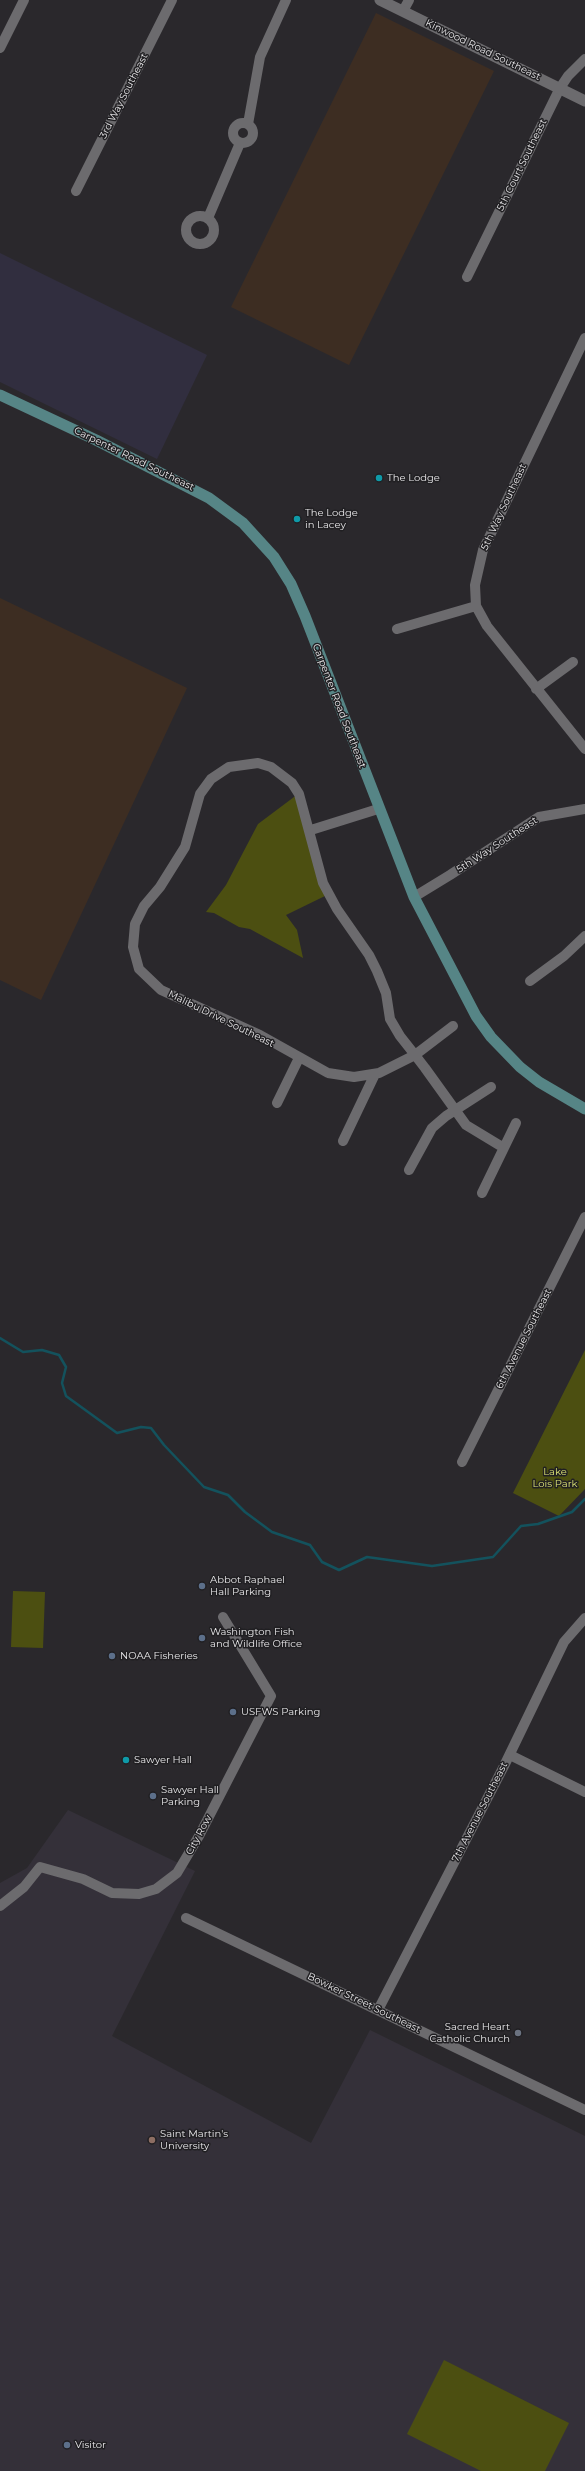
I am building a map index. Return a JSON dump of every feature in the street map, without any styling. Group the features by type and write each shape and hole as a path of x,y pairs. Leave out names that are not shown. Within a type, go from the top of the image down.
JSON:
{"main road":[{"name":"Carpenter Road Southeast","path":"0,395 191,488 225,509 252,532 274,558 291,584 378,809 414,896 476,1016 491,1037 520,1067 544,1085 585,1109"}],"street":[{"path":"0,48 24,0"},
{"name":"3rd Way Southeast","path":"76,191 172,0"},
{"path":"248,124 241,124 234,129 235,139 240,143 247,143 252,138 253,132 248,124 260,57 286,0"},
{"name":"Kinwood Road Southeast","path":"380,0 585,101"},
{"path":"403,11 409,0"},
{"name":"5th Court Southeast","path":"467,276 560,88 568,76 585,60"},
{"path":"208,218 240,143"},
{"name":"5th Way Southeast","path":"585,338 483,550 475,585 476,606 492,632 585,749"},
{"path":"397,629 476,606"},
{"path":"536,689 573,662"},
{"name":"Malibu Drive Southeast","path":"415,1055 399,1064 375,1074 354,1077 328,1073 246,1028 161,990 139,969 133,947 135,924 144,906 173,868 185,847 203,787 217,773 229,767 248,763 271,767 292,783 299,794 311,830 320,871 329,895 369,955 386,994 390,1019 466,1125 504,1148"},
{"path":"311,830 378,809"},
{"name":"5th Way Southeast","path":"414,896 450,875 539,817 585,809"},
{"path":"530,981 564,956 585,936"},
{"path":"415,1055 453,1026"},
{"path":"277,1103 299,1058"},
{"path":"343,1141 375,1074"},
{"path":"409,1170 432,1128 491,1087"},
{"path":"482,1193 516,1123"},
{"name":"6th Avenue Southeast","path":"462,1462 585,1217"},
{"name":"City Row","path":"0,1906 24,1887 40,1867 83,1880 112,1893 138,1894 156,1889 177,1873 199,1836 271,1696 223,1617"},
{"name":"7th Avenue Southeast","path":"378,2010 510,1755 564,1642 585,1618"},
{"path":"510,1755 585,1792"},
{"name":"Bowker Street Southeast","path":"186,1918 585,2110"}],"shaded area":[{"path":"376,13 494,71 349,365 231,307"},
{"path":"0,253 207,355 157,459 0,382"},
{"path":"0,598 187,688 41,1000 0,980"},
{"name":"Saint Martin's University","path":"68,1810 195,1871 112,2036 311,2143 370,2030 585,2136 585,2471 0,2471 0,1883 27,1868"}],"green space":[{"path":"298,794 327,895 286,915 297,930 303,958 250,929 239,927 214,913 206,912 226,885 258,824"},
{"name":"Lake Lois Park","path":"585,1350 585,1489 559,1516 513,1493"},
{"path":"13,1591 45,1592 43,1648 11,1647"},
{"path":"444,2360 569,2423 545,2471 481,2471 407,2434"}],"waterway":[{"path":"0,1338 23,1352 42,1350 59,1355 66,1367 62,1383 66,1396 117,1433 141,1427 151,1428 164,1445 204,1487 228,1495 245,1512 272,1532 310,1545 322,1562 339,1570 367,1557 432,1566 493,1557 521,1526 538,1524 572,1512 585,1499"}],"place":[{"name":"The Lodge","path":"379,478"},
{"name":"The Lodge in Lacey","path":"297,519"},
{"name":"Abbot Raphael Hall Parking","path":"202,1586"},
{"name":"Washington Fish and Wildlife Office","path":"202,1638"},
{"name":"NOAA Fisheries","path":"112,1656"},
{"name":"USFWS Parking","path":"233,1712"},
{"name":"Sawyer Hall","path":"126,1760"},
{"name":"Sawyer Hall Parking","path":"153,1796"},
{"name":"Sacred Heart Catholic Church","path":"518,2033"},
{"name":"Saint Martin's University","path":"152,2140"},
{"name":"Visitor","path":"67,2445"}]}
